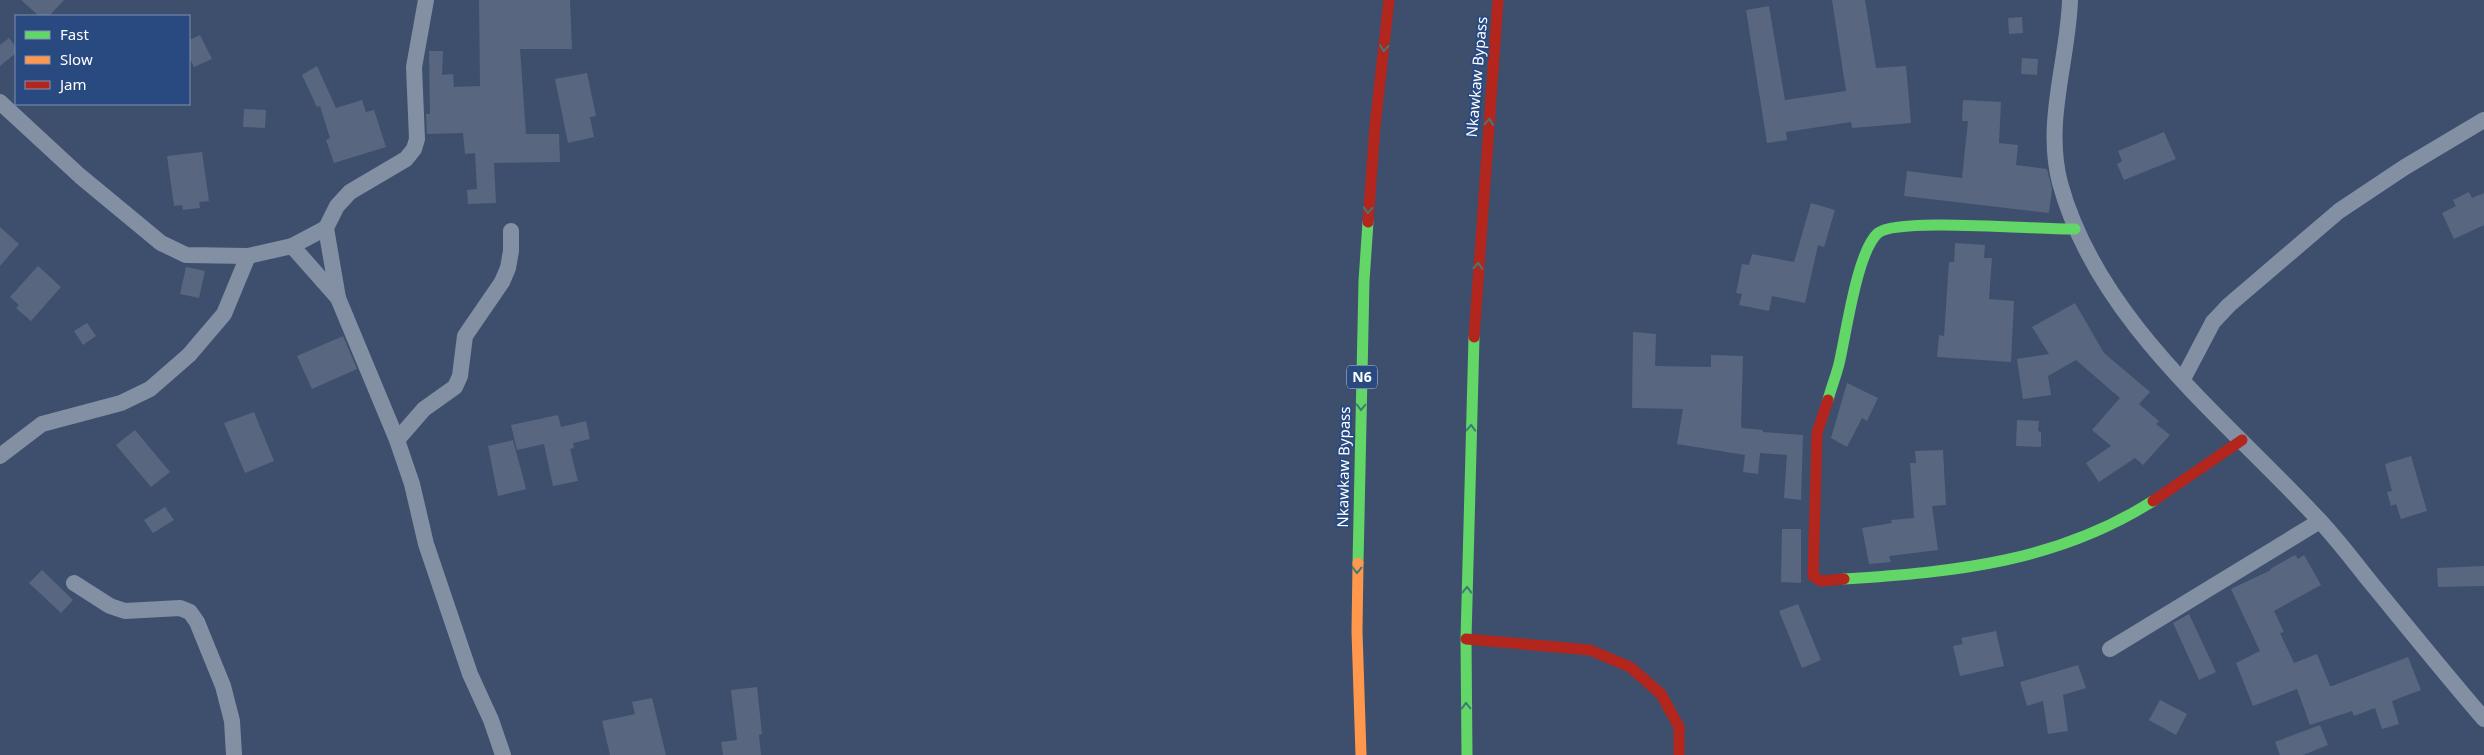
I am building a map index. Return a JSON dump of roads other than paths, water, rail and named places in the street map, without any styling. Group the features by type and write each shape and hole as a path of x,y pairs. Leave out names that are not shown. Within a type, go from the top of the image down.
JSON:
{"main road":[{"name":"Nkawkaw Bypass","path":"1361,755 1357,631 1364,281 1374,135 1389,0"},
{"name":"Nkawkaw Bypass","path":"1467,755 1466,639 1475,319 1498,0"},
{"path":"2076,228 2048,230 1917,224 1889,228 1878,233 1871,243 1856,281 1839,364 1817,433 1813,576 1821,581 1907,575 1992,563 2040,553 2086,536 2160,499 2242,440"},
{"path":"1466,639 1590,650 1630,667 1661,694 1679,727 1679,755"}],"street":[{"path":"426,0 414,67 417,139 414,149 406,159 350,192 336,206 326,228 338,298 397,440 412,484 426,544 470,674 491,720 503,755"},
{"path":"2070,0 2062,71 2055,102 2055,147 2060,181 2076,228 2105,283 2151,346 2320,521 2484,719"},
{"path":"0,102 80,176 161,243 186,255 248,256 292,246 326,228"},
{"path":"2183,379 2213,322 2229,305 2339,211 2405,167 2482,125"},
{"path":"397,440 424,409 455,386 460,376 465,336 502,282 508,268 511,251 510,231"},
{"path":"292,246 338,298"},
{"path":"0,456 42,424 121,403 150,389 189,356 224,314 248,256"},
{"path":"2110,649 2320,521"},
{"path":"74,583 110,606 124,611 180,608 190,612 198,622 223,686 232,721 234,755"}]}
